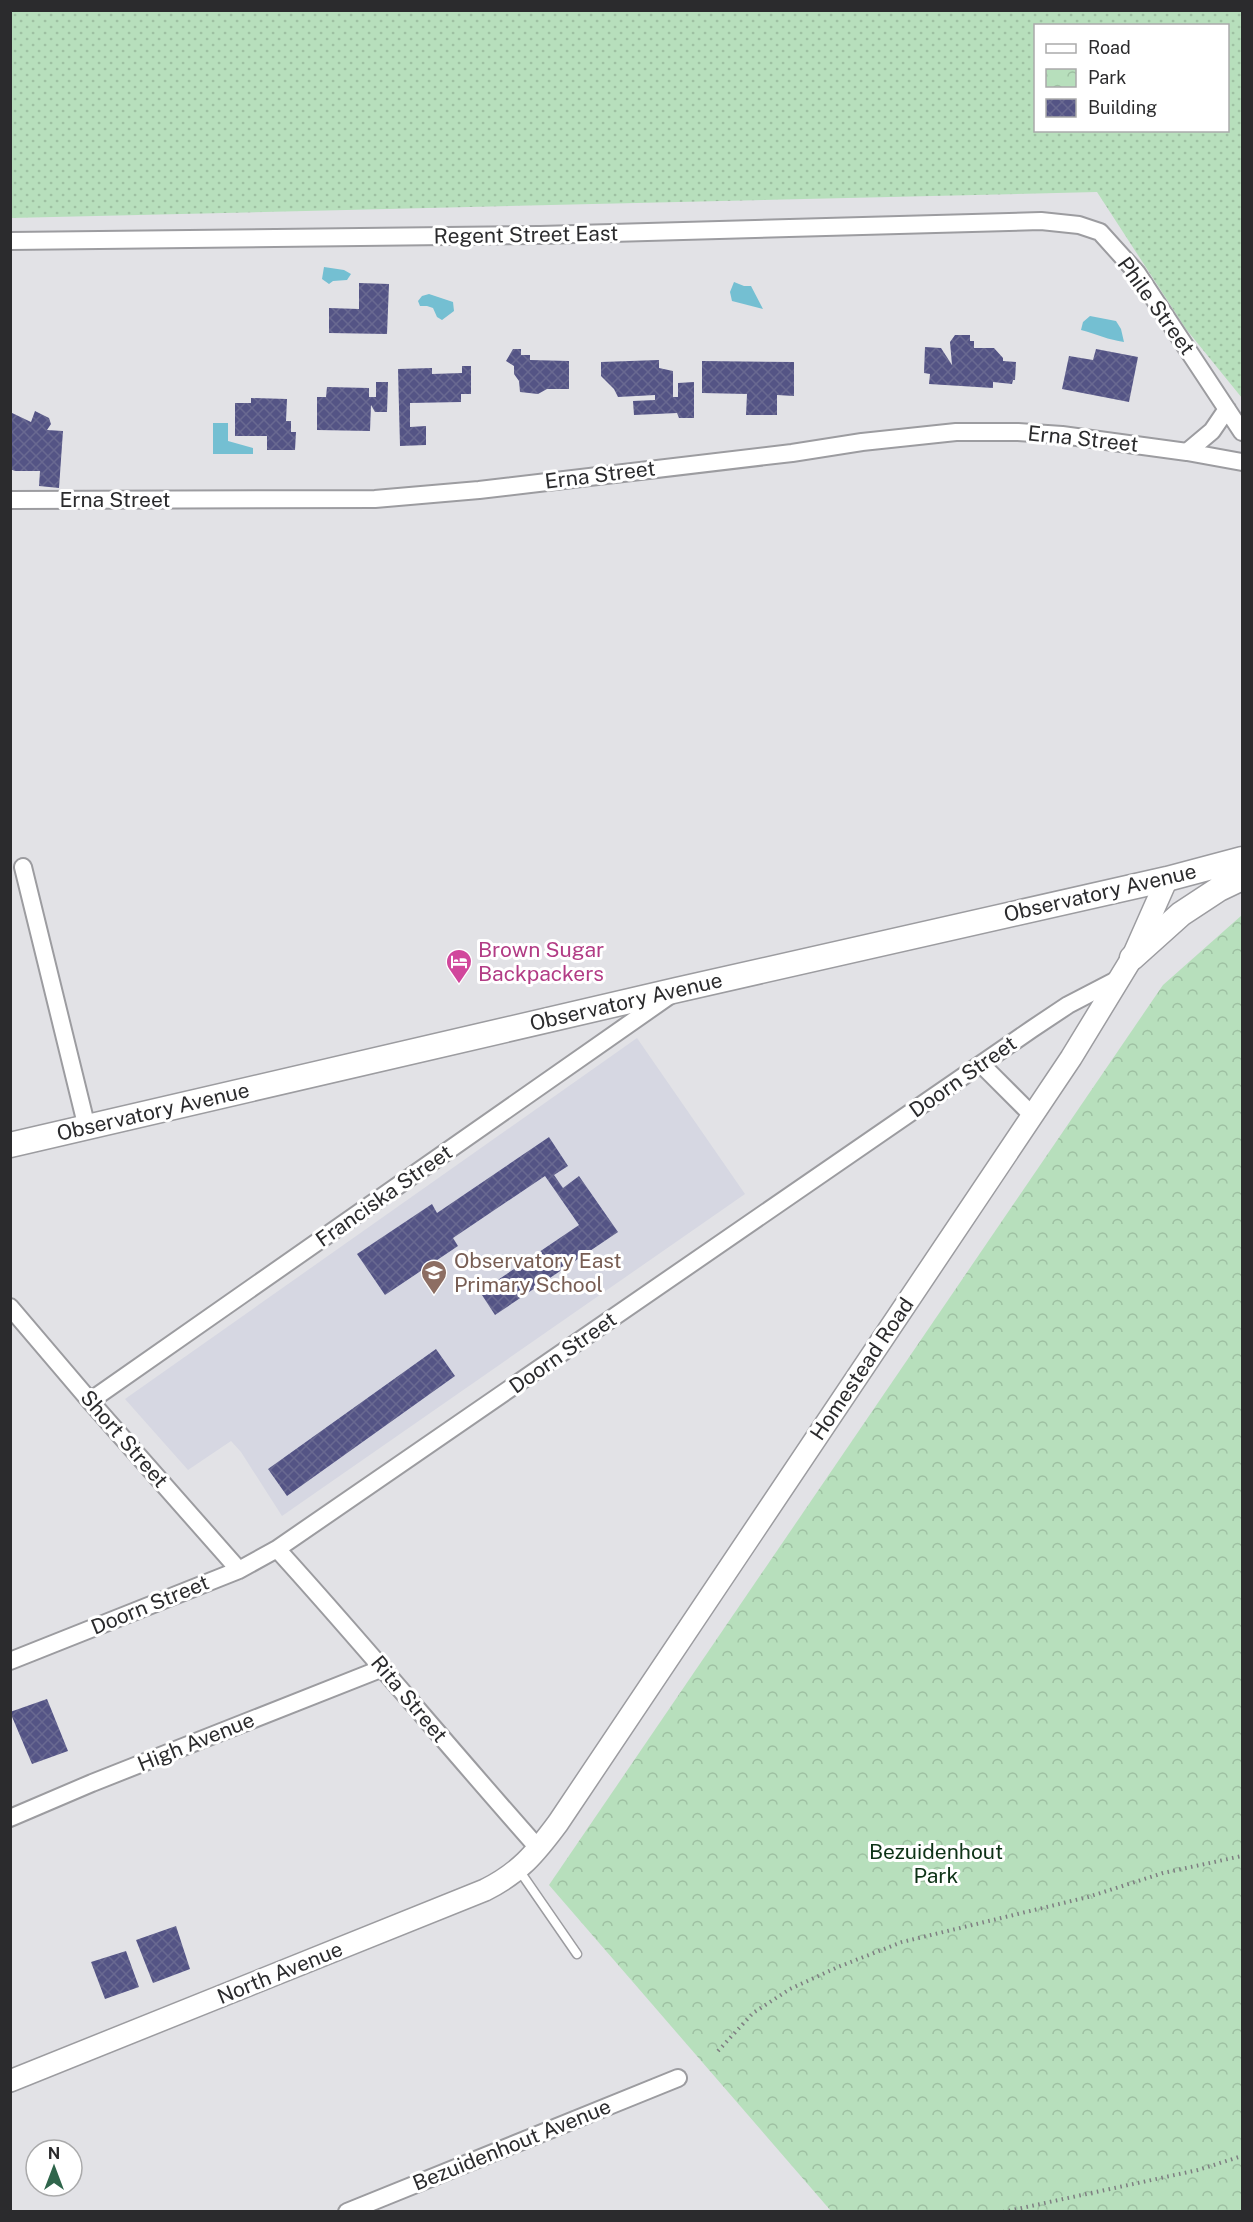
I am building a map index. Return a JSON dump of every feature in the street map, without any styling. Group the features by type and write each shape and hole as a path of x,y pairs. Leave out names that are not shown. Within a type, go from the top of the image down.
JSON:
{"main road":[{"name":"Observatory Avenue","path":"10,1146 677,990 1167,879 1242,859"},
{"path":"1126,968 1181,914 1219,889 1242,878"}],"street":[{"name":"Regent Street East","path":"10,241 529,236 1041,221"},
{"name":"Phile Street","path":"1041,221 1079,225 1100,232 1137,273 1242,432"},
{"path":"1187,452 1212,431 1227,409"},
{"name":"Erna Street","path":"10,500 375,499 479,490 956,432 1062,435 1242,462"},
{"path":"22,867 87,1128"},
{"name":"Homestead Road","path":"539,1849 1032,1115 1126,968 1167,879"},
{"name":"Doorn Street","path":"10,1661 239,1570 277,1550 1068,1005 1126,968"},
{"name":"Franciska Street","path":"90,1401 677,990"},
{"path":"982,1065 1032,1115"},
{"name":"Short Street","path":"10,1307 239,1570"},
{"name":"Rita Street","path":"277,1550 383,1668 539,1849"},
{"name":"High Avenue","path":"10,1818 92,1783 383,1668"},
{"name":"North Avenue","path":"10,2081 485,1890 519,1870 539,1849"},
{"name":"Bezuidenhout Avenue","path":"347,2211 678,2078"}],"lane":[{"path":"519,1870 577,1954"}],"path":[{"path":"718,2051 753,2013 790,1989 902,1942 1088,1897 1163,1873 1242,1856"},
{"path":"1003,2211 1198,2170 1242,2156"}],"shaded area":[{"name":"Observatory East Primary School","path":"637,1038 745,1194 282,1516 241,1452 231,1441 188,1470 125,1399"}],"green space":[{"path":"10,11 1242,11 1242,398 1186,329 1097,192 11,218"},
{"name":"Bezuidenhout Park","path":"1242,915 1242,2211 831,2211 549,1885 1163,985"}],"water":[{"path":"324,267 344,270 351,274 347,280 333,281 329,284 322,279"},
{"path":"734,282 751,286 763,309 732,301 730,292"},
{"path":"429,294 453,302 454,311 442,320 437,317 433,308 420,306 418,301 422,296"},
{"path":"1090,316 1116,321 1121,329 1124,342 1081,330 1083,322"},
{"path":"213,423 228,423 228,441 253,448 253,454 213,454"}],"building":[{"path":"359,283 389,284 387,334 329,333 329,308 359,309"},
{"path":"955,335 970,335 970,341 974,341 974,348 994,348 1003,361 1016,362 1015,380 1012,384 993,382 993,388 929,384 930,374 924,373 925,347 941,348 952,365 950,342"},
{"path":"513,349 521,349 521,355 530,355 530,360 569,361 569,389 547,389 538,394 520,392 514,366 506,361"},
{"path":"1096,349 1138,357 1129,402 1062,389 1069,356 1093,360"},
{"path":"659,360 659,368 673,371 673,397 678,397 678,383 694,382 694,418 679,418 677,413 634,415 633,401 655,400 655,395 618,397 614,389 601,376 601,362"},
{"path":"702,361 794,362 794,396 777,395 777,415 746,415 747,394 702,393"},
{"path":"462,366 471,366 471,394 461,394 461,402 410,403 410,427 426,426 426,445 400,446 398,369 432,368 432,374 462,373"},
{"path":"376,382 388,382 387,412 375,412 371,405 370,431 317,430 317,397 326,397 327,387 369,388 369,397 376,397"},
{"path":"251,398 287,399 286,421 291,421 291,432 296,432 295,450 267,450 267,436 235,436 235,403 251,403"},
{"path":"35,411 49,418 51,424 47,430 63,431 59,488 39,486 40,471 10,469 10,412 31,422"},
{"path":"549,1137 568,1166 554,1175 563,1188 579,1176 618,1232 495,1315 480,1292 579,1225 545,1176 453,1238 458,1246 385,1295 357,1254 432,1204 437,1213"},
{"path":"436,1349 455,1376 287,1496 268,1469"},
{"path":"47,1699 68,1751 32,1764 10,1712"},
{"path":"176,1926 190,1969 153,1983 136,1940"},
{"path":"126,1951 139,1987 105,1999 91,1962"}],"place":[{"name":"Brown Sugar Backpackers","path":"459,985"},
{"name":"Observatory East Primary School","path":"434,1296"}]}
